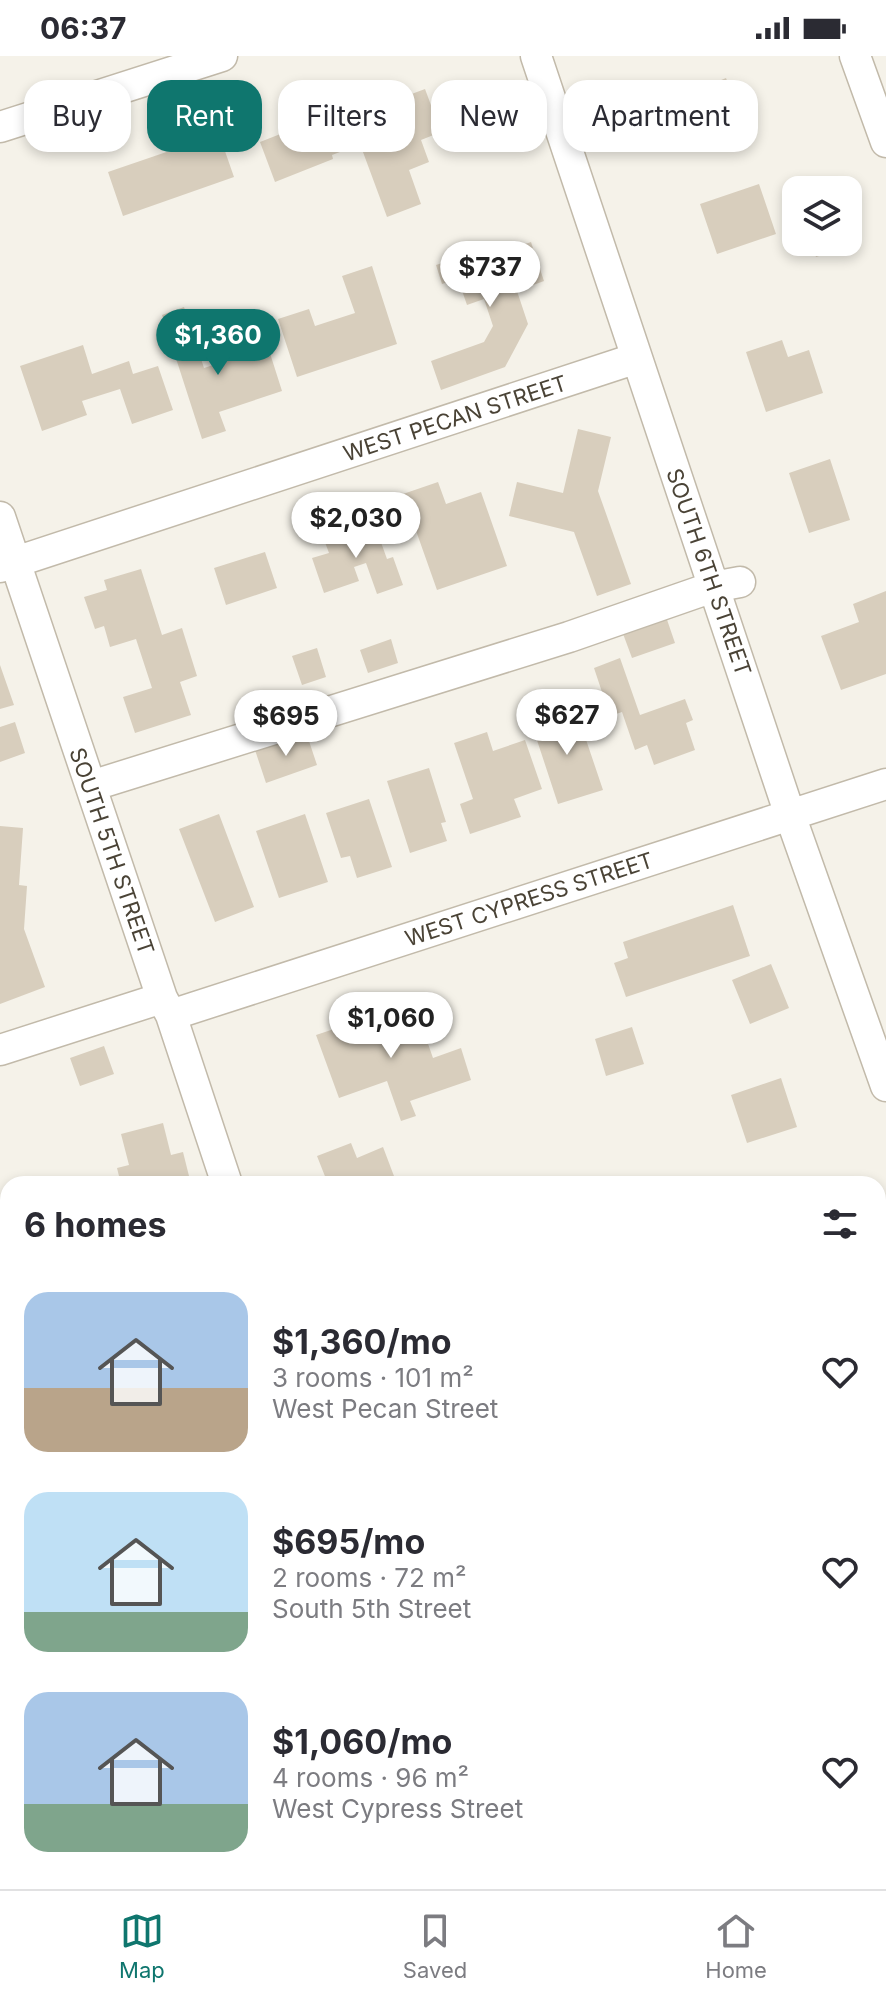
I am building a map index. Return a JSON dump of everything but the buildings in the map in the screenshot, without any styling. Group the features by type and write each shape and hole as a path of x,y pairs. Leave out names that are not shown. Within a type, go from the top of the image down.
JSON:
{"street":[{"path":"0,127 222,56"},
{"name":"SOUTH 6TH STREET","path":"536,56 637,358 727,584 790,815 886,1086"},
{"path":"855,56 886,142"},
{"name":"WEST PECAN STREET","path":"8,564 637,358"},
{"name":"SOUTH 5TH STREET","path":"0,517 8,564 91,786 224,1176"},
{"path":"91,786 569,637 727,584"},
{"name":"WEST CYPRESS STREET","path":"0,1050 167,1006 886,784"}]}
